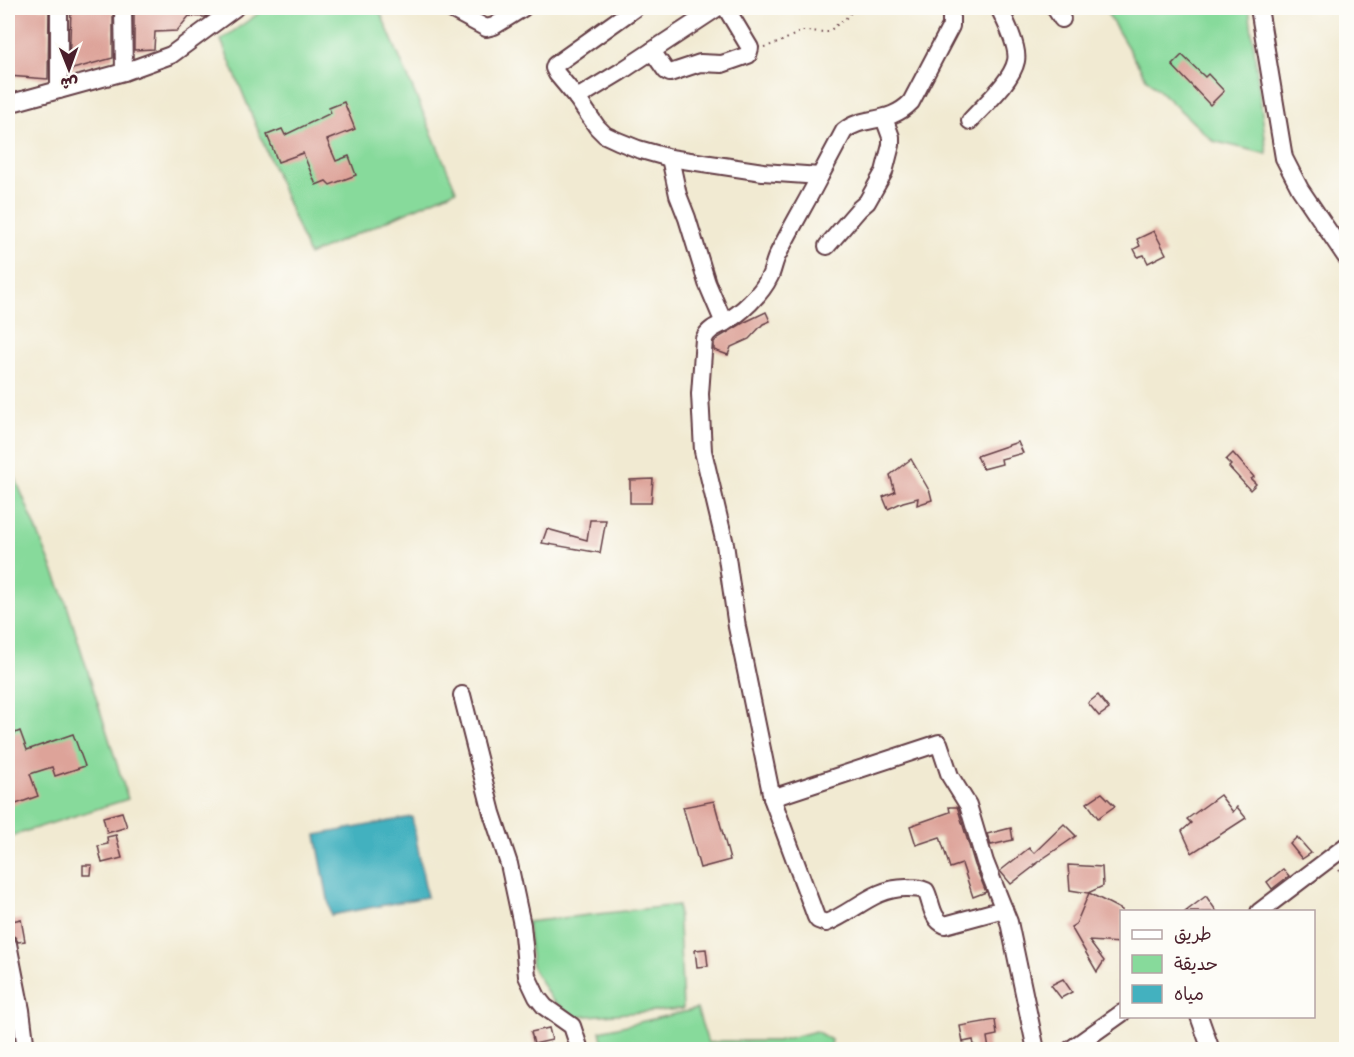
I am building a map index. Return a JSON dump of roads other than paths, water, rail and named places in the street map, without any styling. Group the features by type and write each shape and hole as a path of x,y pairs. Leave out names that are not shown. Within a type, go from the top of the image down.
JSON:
{"street":[{"path":"59,8 59,90"},
{"path":"123,8 124,72"},
{"path":"8,104 124,72 171,55 213,15 235,8"},
{"path":"449,8 486,28 494,26 523,8"},
{"path":"635,8 555,65 554,68 605,135 638,149 670,158 763,172 820,176"},
{"path":"577,98 717,8"},
{"path":"652,51 666,71 670,73 700,63 722,64 748,55 750,48 726,8"},
{"path":"951,8 951,26 911,102 897,113 853,125 844,131 777,256 770,276 751,301 724,323 706,333 700,394 703,451 725,544 737,627 772,798 816,917 822,922 830,922 875,895 895,888 924,889 929,896 934,916 945,925 1004,909"},
{"path":"970,121 1008,79 1016,63 1014,43 999,8"},
{"path":"1259,8 1284,158 1300,189 1347,257"},
{"path":"827,246 867,202 884,172 891,137 884,118"},
{"path":"670,158 678,195 707,283 724,323"},
{"path":"462,694 492,813 509,864 522,925 527,976 537,997 545,1007 572,1026 580,1050"},
{"path":"772,798 939,743 950,776 968,805 985,862 1009,922 1036,1050"},
{"path":"1262,910 1347,846"},
{"path":"8,944 26,1050"},
{"path":"1070,1050 1120,1013"},
{"path":"1199,1018 1211,1050"}],"water":[{"path":"412,817 427,897 331,915 316,835"}]}
